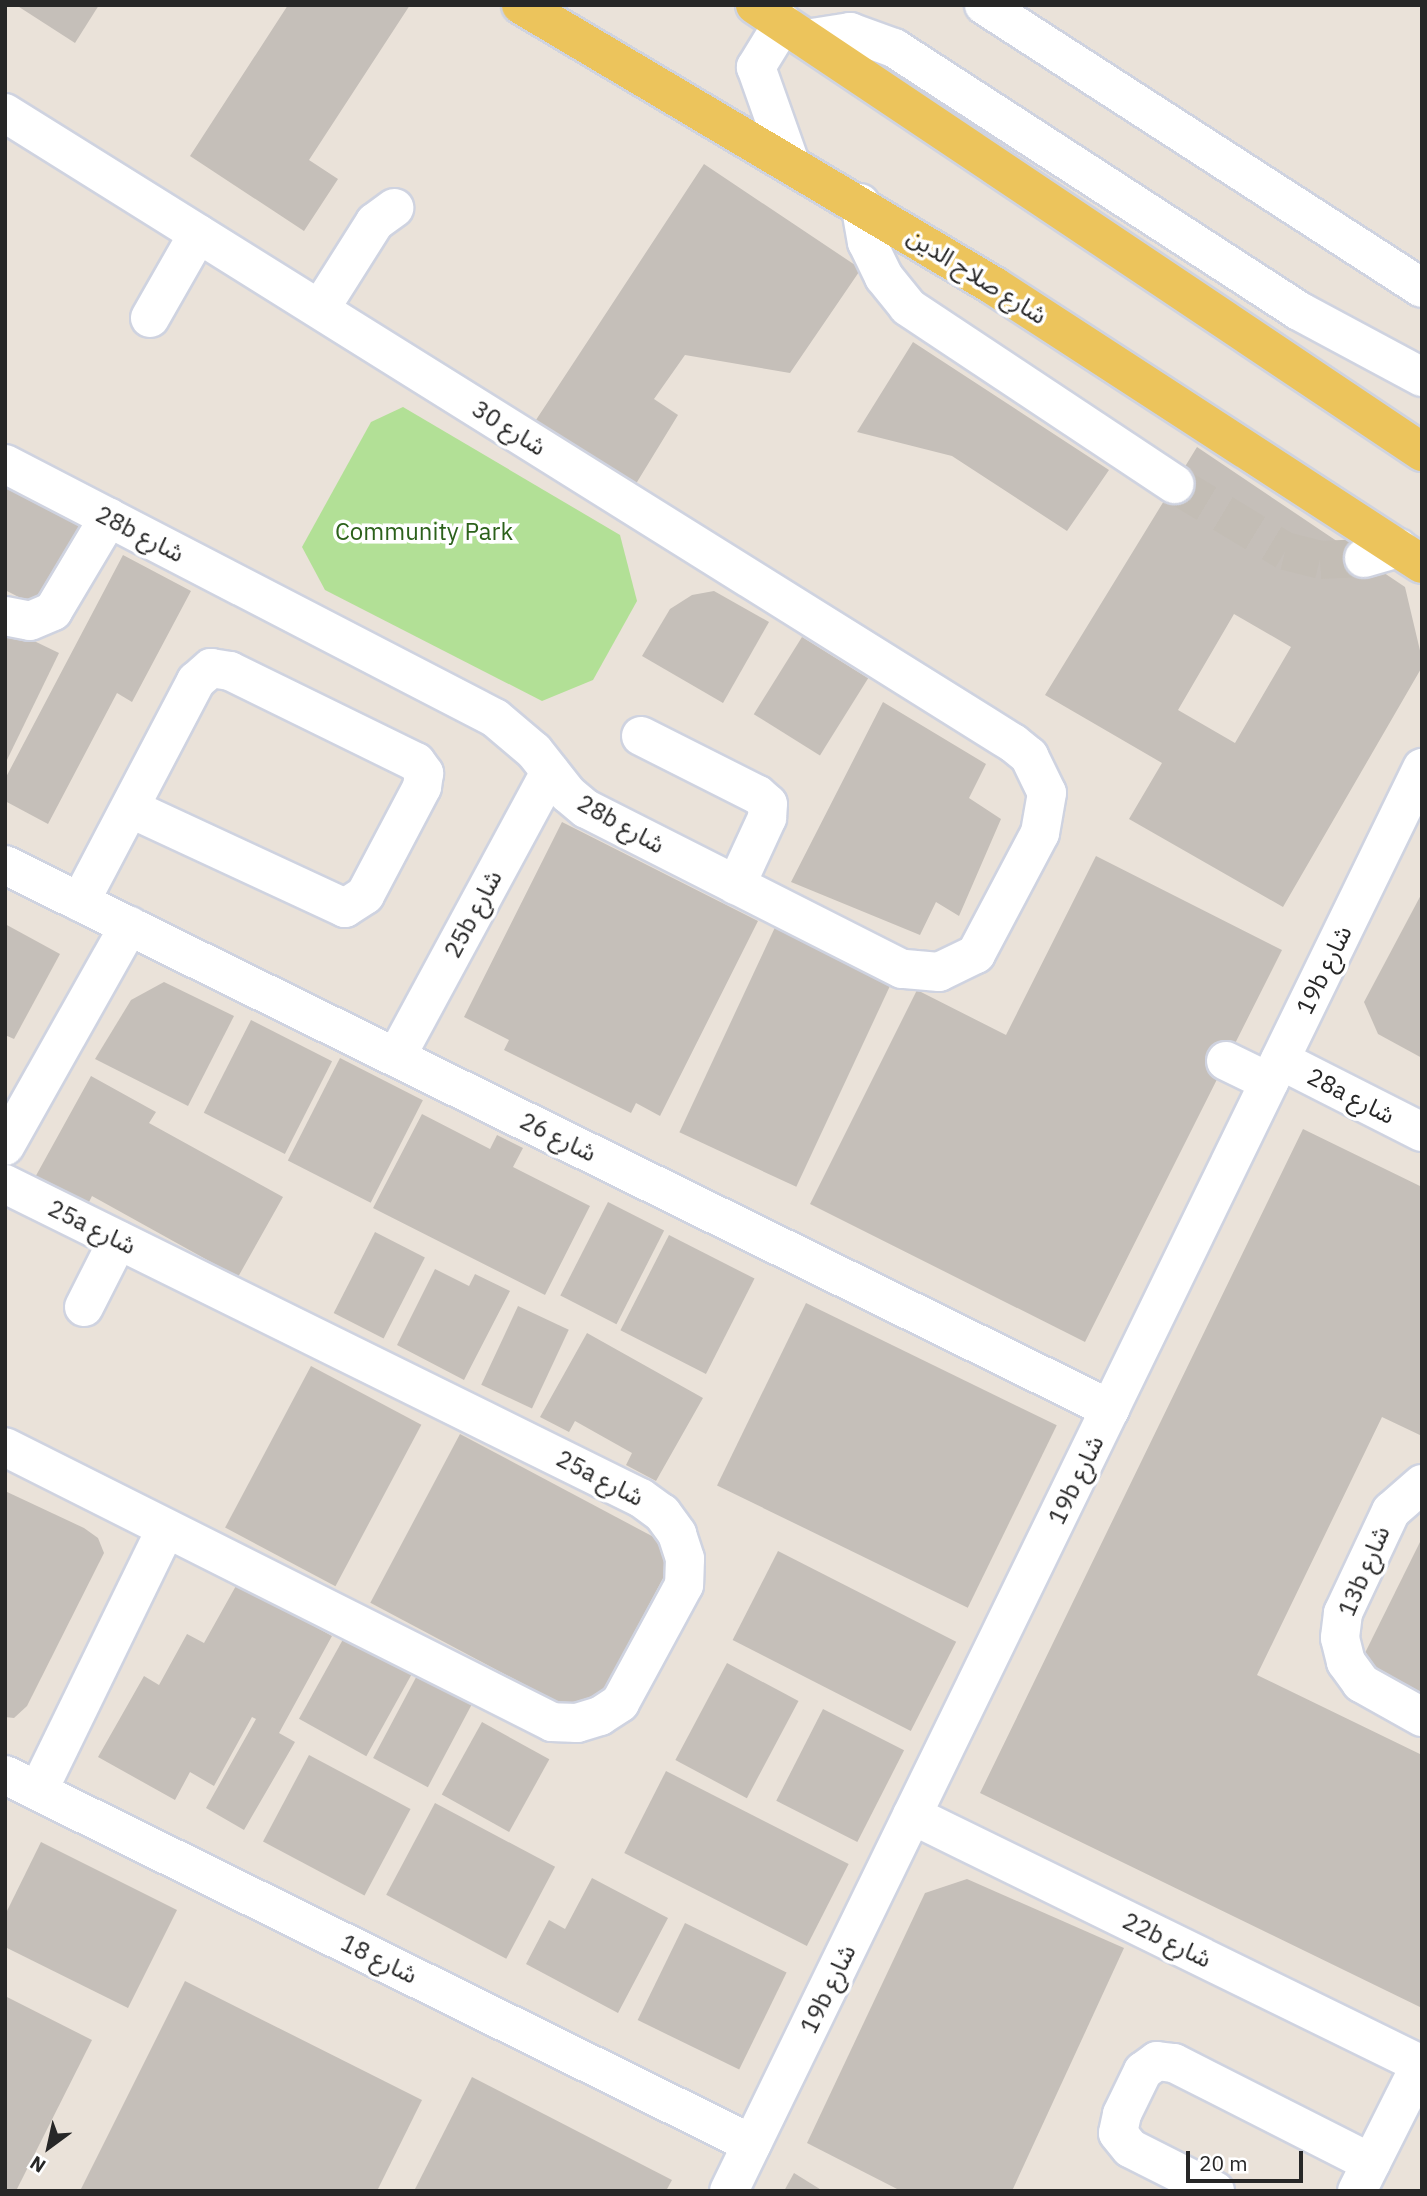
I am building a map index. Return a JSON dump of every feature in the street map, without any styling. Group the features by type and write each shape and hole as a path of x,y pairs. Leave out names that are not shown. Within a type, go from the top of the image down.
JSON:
{"main road":[{"name":"شارع صلاح الدين","path":"521,5 860,203 1395,557"},
{"path":"772,16 1422,452"}],"street":[{"path":"984,5 1422,288"},
{"path":"790,163 755,67 772,16 850,32 894,48 1299,311 1422,377"},
{"name":"شارع 30","path":"5,113 1013,743"},
{"path":"860,203 867,242 884,277 908,307 1174,484"},
{"path":"320,309 375,222 394,208"},
{"path":"150,318 198,234"},
{"name":"28b شارع","path":"5,464 495,718 534,751 550,772 586,809 902,969 939,972 958,965 988,938 1047,814 1041,774 1013,743"},
{"path":"5,616 30,621 53,611 108,517"},
{"path":"80,902 196,681 211,668 230,671 416,761 424,773 422,787 365,895 345,908 130,808"},
{"path":"641,736 758,794 768,804 767,818 736,885"},
{"name":"19b شارع","path":"729,2191 1422,768"},
{"name":"25b شارع","path":"396,1057 550,772"},
{"name":"شارع 26","path":"5,865 1110,1409"},
{"path":"5,1146 129,926"},
{"name":"28a شارع","path":"1226,1061 1274,1071 1422,1132"},
{"name":"25a شارع","path":"5,1184 641,1498 662,1513 677,1534 685,1559 684,1585 620,1703 600,1716 577,1723 552,1722 5,1447"},
{"path":"84,1307 118,1240"},
{"name":"13b شارع","path":"1422,1484 1391,1511 1343,1613 1340,1638 1346,1662 1361,1683 1422,1717"},
{"path":"22,1783 166,1528"},
{"name":"شارع 18","path":"22,1783 752,2144"},
{"name":"22b شارع","path":"912,1815 1421,2064"},
{"path":"1215,2191 1130,2148 1118,2133 1122,2114 1143,2071 1157,2061 1174,2063 1364,2177 1421,2064"}],"green space":[{"name":"Community Park","path":"403,407 620,535 637,601 593,680 542,701 325,590 302,547 371,422"}],"building":[{"path":"16,5 99,5 75,43"},
{"path":"288,5 410,5 309,160 338,179 304,231 190,156"},
{"path":"704,164 861,269 790,373 685,355 654,399 678,415 634,487 534,423"},
{"path":"913,342 1109,470 1067,531 952,456 857,432"},
{"path":"1197,447 1405,587 1422,659 1422,667 1283,907 1129,819 1162,763 1045,695","holes":["1234,614 1291,647 1235,743 1178,710"]},
{"path":"5,482 89,524 46,611 5,590"},
{"path":"123,555 191,591 132,702 117,693 48,824 5,801 5,779"},
{"path":"714,591 769,622 723,703 642,656 670,609 692,595"},
{"path":"5,627 59,653 5,764"},
{"path":"802,637 868,678 820,756 754,714"},
{"path":"883,702 986,764 969,798 1001,819 959,916 936,902 920,935 791,882"},
{"path":"562,822 758,921 660,1116 636,1103 631,1113 504,1050 509,1040 464,1017"},
{"path":"1096,856 1282,950 1085,1342 810,1204 917,990 1006,1035"},
{"path":"1422,893 1422,1058 1378,1034 1364,1002"},
{"path":"777,923 894,978 796,1187 679,1132"},
{"path":"5,924 60,954 14,1039 5,1035"},
{"path":"164,982 234,1016 188,1106 95,1059 131,1000"},
{"path":"251,1020 332,1061 285,1154 204,1113"},
{"path":"340,1058 423,1100 371,1203 288,1160"},
{"path":"91,1076 156,1112 149,1123 283,1197 238,1277 92,1196 85,1210 33,1181"},
{"path":"422,1114 490,1149 497,1135 523,1148 513,1167 590,1206 545,1295 373,1208"},
{"path":"1303,1129 1422,1187 1422,1436 1382,1417 1257,1675 1422,1755 1422,2008 980,1793"},
{"path":"608,1202 664,1231 616,1324 560,1296"},
{"path":"375,1232 425,1257 384,1339 334,1313"},
{"path":"669,1235 755,1279 706,1374 620,1330"},
{"path":"435,1269 469,1286 475,1274 510,1291 464,1380 397,1345"},
{"path":"806,1303 1057,1425 968,1608 717,1485"},
{"path":"518,1306 569,1330 532,1409 481,1385"},
{"path":"587,1333 703,1398 656,1481 626,1465 632,1453 575,1421 569,1432 540,1417"},
{"path":"311,1366 421,1425 335,1586 225,1528"},
{"path":"460,1434 678,1550 588,1719 370,1603"},
{"path":"5,1491 84,1528 98,1538 104,1553 27,1706 14,1718 5,1717"},
{"path":"1422,1538 1422,1694 1360,1663"},
{"path":"778,1551 956,1642 911,1731 733,1640"},
{"path":"237,1584 332,1636 279,1733 295,1742 244,1830 206,1808 256,1719 252,1717 214,1786 190,1772 175,1800 98,1757 144,1676 159,1685 187,1634 204,1643"},
{"path":"346,1634 413,1671 366,1756 299,1719"},
{"path":"727,1663 799,1701 747,1798 675,1760"},
{"path":"421,1668 476,1697 428,1787 373,1758"},
{"path":"823,1709 904,1750 857,1842 776,1801"},
{"path":"482,1722 549,1759 509,1832 442,1795"},
{"path":"309,1755 411,1809 365,1896 263,1842"},
{"path":"666,1771 849,1864 807,1946 624,1853"},
{"path":"435,1803 555,1867 506,1959 386,1895"},
{"path":"41,1842 177,1910 128,2008 5,1947 5,1915"},
{"path":"592,1878 668,1918 618,2013 526,1964 549,1920 565,1929"},
{"path":"967,1879 1124,1948 1012,2191 901,2191 807,2143 925,1893"},
{"path":"685,1923 787,1973 739,2070 638,2020"},
{"path":"185,1981 422,2100 377,2191 80,2191"},
{"path":"5,1996 92,2040 16,2191 5,2189"},
{"path":"472,2077 672,2180 666,2191 414,2191"},
{"path":"794,2173 823,2191 784,2191"}],"tunnel":[{"path":"1174,484 1285,551 1320,560 1364,558"}]}
